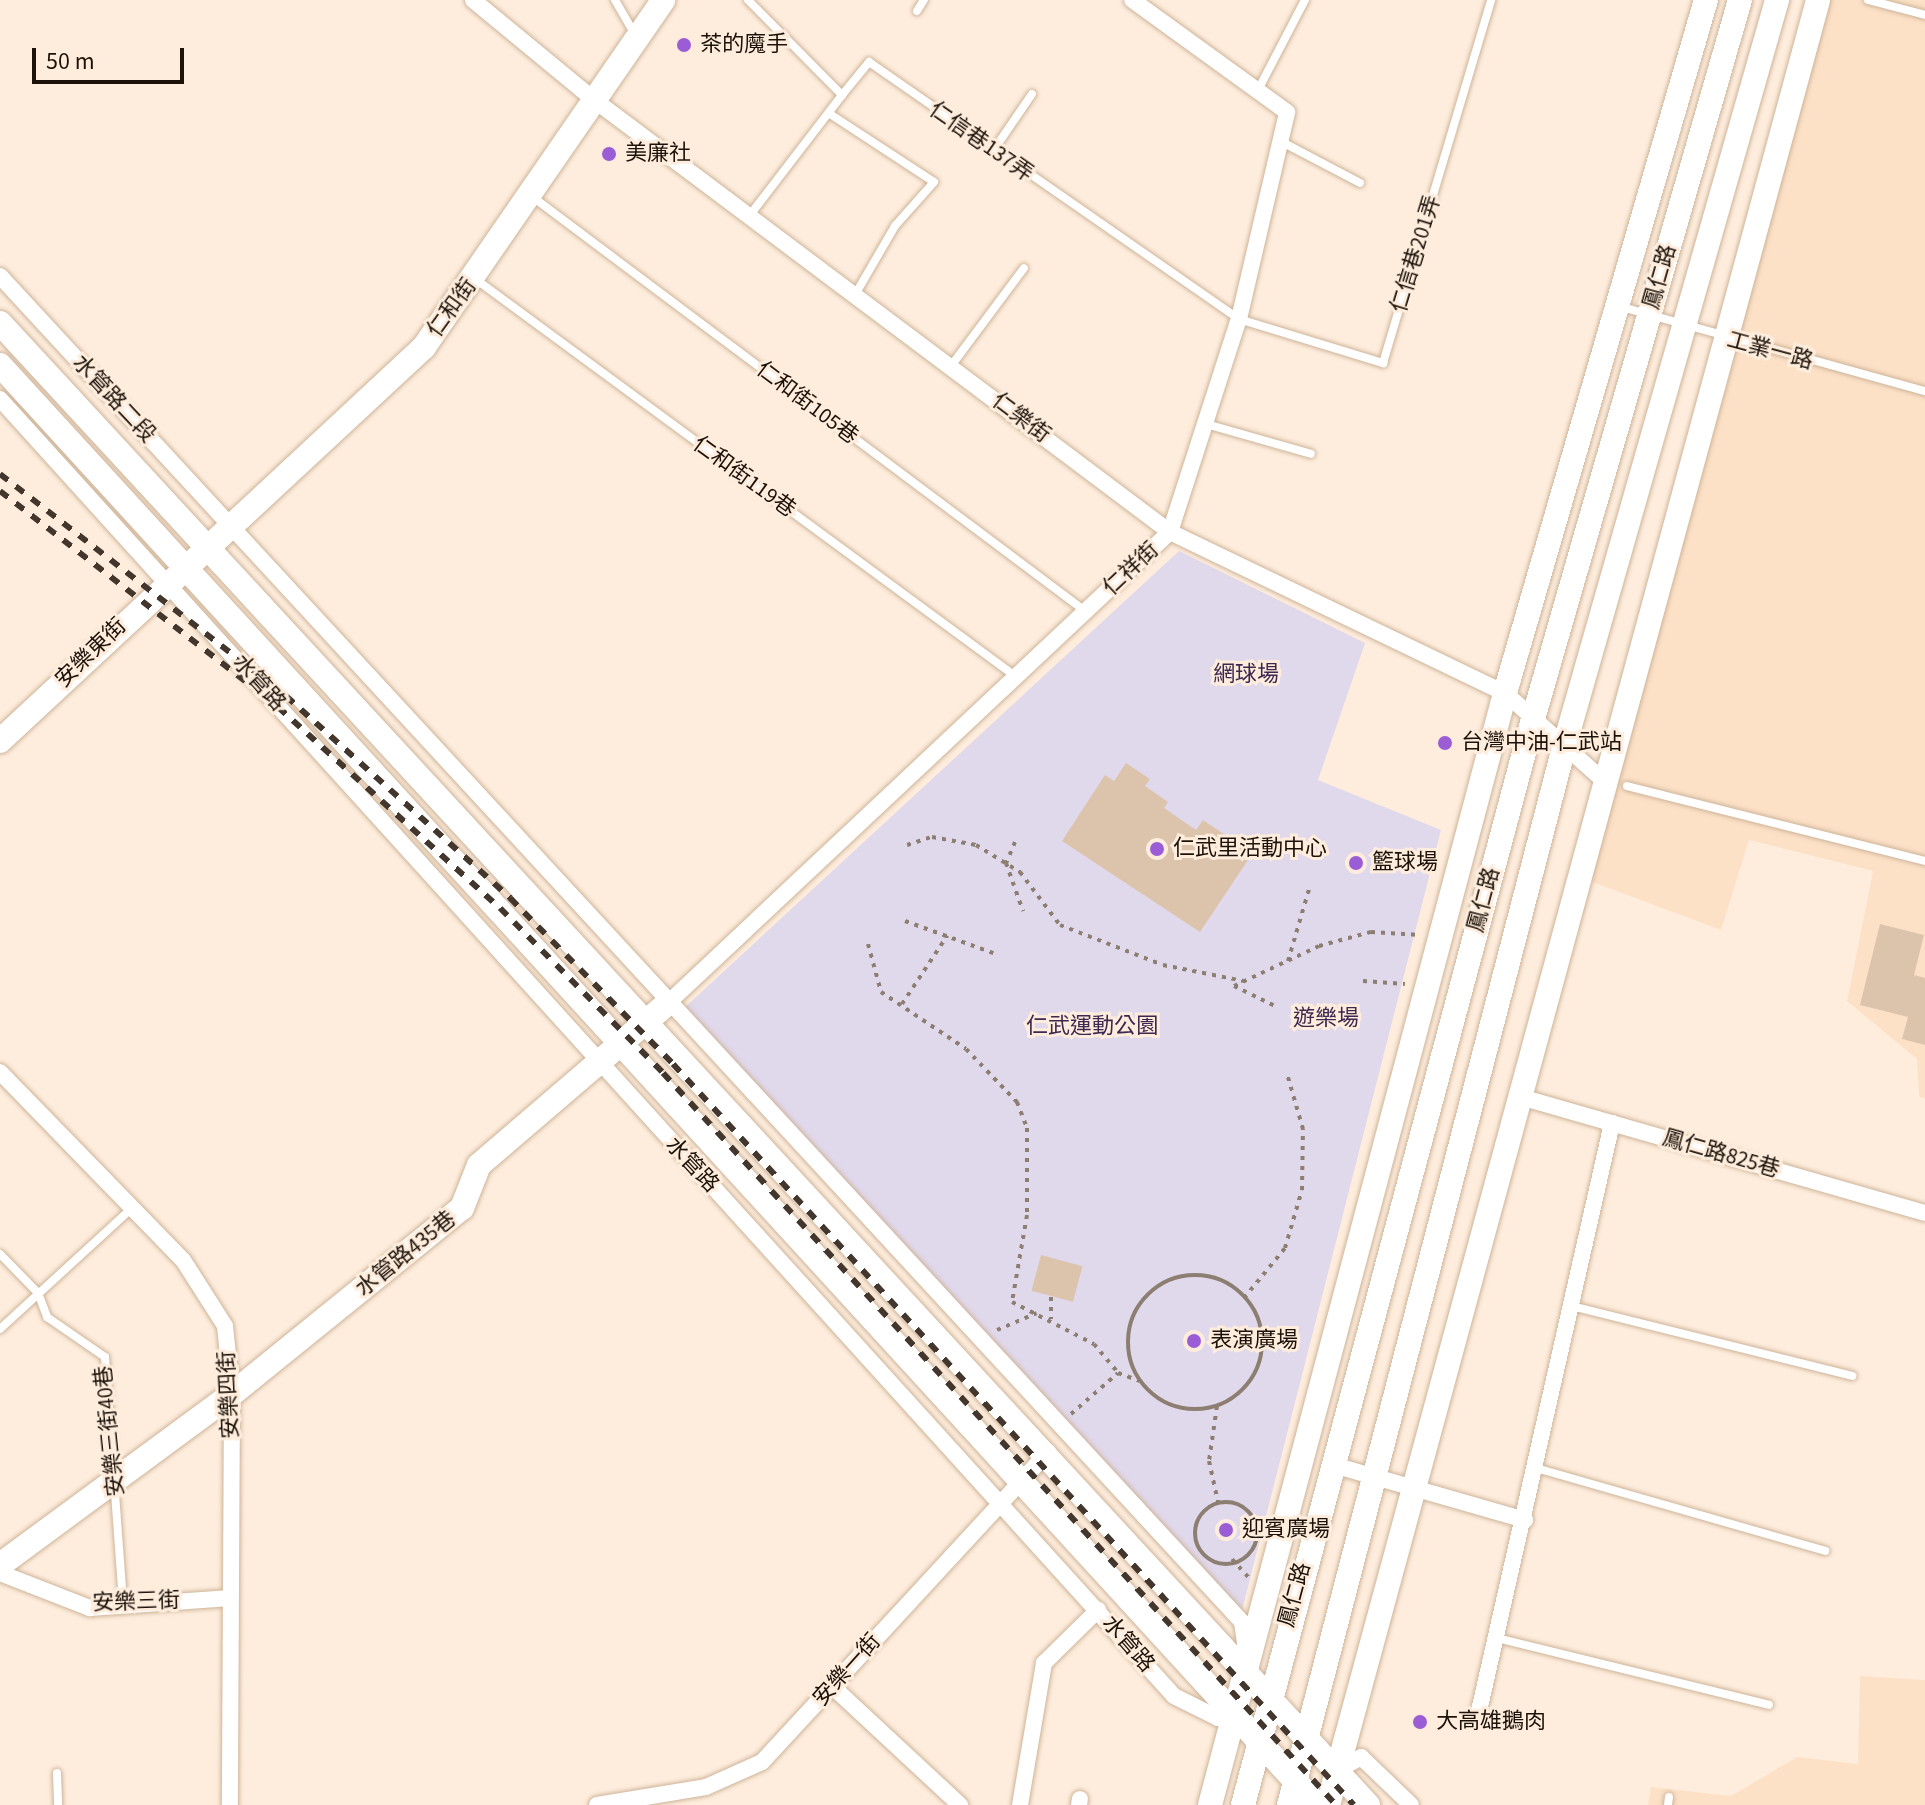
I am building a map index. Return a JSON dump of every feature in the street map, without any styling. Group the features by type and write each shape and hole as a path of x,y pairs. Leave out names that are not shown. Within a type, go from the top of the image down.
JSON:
{"main road":[{"name":"仁和街","path":"175,572 424,347 663,0"},
{"name":"鳳仁路","path":"1210,1805 1249,1673 1505,693 1706,0"},
{"name":"鳳仁路","path":"1243,1805 1260,1742 1268,1693 1533,719 1740,0"},
{"name":"鳳仁路","path":"1289,1805 1564,747 1777,0"},
{"path":"1328,1805 1602,779 1818,0"},
{"name":"水管路二段","path":"0,323 205,543"},
{"path":"0,365 175,572"},
{"path":"205,543 649,1019 1368,1805"},
{"name":"安樂東街","path":"0,741 175,572"},
{"name":"水管路","path":"175,572 625,1042 1237,1713 1317,1805"},
{"name":"水管路435巷","path":"0,1565 232,1394 462,1208 479,1165 668,1003"}],"street":[{"name":"仁樂街","path":"473,0 593,99 856,293 1170,532 1505,693 1602,779"},
{"name":"仁祥街","path":"668,1003 1170,532 1239,319 1287,112 1259,88 1132,0"},
{"name":"水管路二段","path":"0,276 229,523"},
{"path":"0,399 175,572"},
{"path":"229,523 668,1003 1242,1622 1249,1673"},
{"name":"水管路","path":"175,572 599,1064 1001,1499 1174,1696 1218,1718 1237,1713"},
{"name":"安樂四街","path":"0,1072 134,1206 183,1260 225,1326 232,1394 230,1805"},
{"name":"鳳仁路825巷","path":"1517,1096 1925,1213"},
{"path":"1479,1711 1525,1520 1612,1123"},
{"name":"安樂一街","path":"597,1805 706,1787 762,1762 1001,1499 1048,1452"},
{"path":"1330,1464 1525,1520"},
{"name":"安樂三街","path":"0,1573 90,1608 230,1598"},
{"path":"1020,1805 1044,1663 1098,1610"},
{"path":"832,1686 960,1805"},
{"path":"1336,1771 1361,1757 1411,1805"}],"lane":[{"path":"615,0 637,37"},
{"path":"748,0 842,95 750,215"},
{"path":"917,11 924,0"},
{"path":"1259,88 1305,0"},
{"name":"仁信巷201弄","path":"1239,319 1383,363 1491,0"},
{"path":"1868,0 1925,15"},
{"name":"仁信巷137弄","path":"842,95 869,62 1239,319"},
{"path":"993,151 1032,94"},
{"path":"830,114 934,182 895,226 856,293"},
{"path":"1282,142 1360,183"},
{"name":"仁和街105巷","path":"529,194 1085,611"},
{"path":"951,366 1024,268"},
{"name":"仁和街119巷","path":"474,278 1015,676"},
{"name":"工業一路","path":"1617,306 1724,340 1925,391"},
{"path":"1206,424 1311,454"},
{"path":"1627,786 1925,861"},
{"path":"0,1329 134,1206"},
{"name":"安樂三街40巷","path":"0,1254 38,1293 47,1317 105,1357 123,1605"},
{"path":"1572,1306 1852,1376"},
{"path":"1536,1468 1825,1551"},
{"path":"1497,1638 1769,1705"},
{"path":"57,1773 58,1805"}],"path":[{"path":"907,845 959,841 1006,863 1060,925 1163,965 1244,981"},
{"path":"1015,842 1006,863 1023,911"},
{"path":"1288,961 1309,889"},
{"path":"905,921 993,953"},
{"path":"1277,1007 1234,986 1288,961 1371,932 1426,935"},
{"path":"902,1004 947,936"},
{"path":"868,944 881,992 966,1049 1017,1102 1027,1128 1028,1193 1012,1302 1051,1319 1094,1344 1118,1373 1140,1381 1175,1406 1217,1406 1247,1384 1261,1353 1257,1318 1244,1298 1205,1276 1155,1288 1129,1331 1140,1381"},
{"path":"1363,981 1413,985"},
{"path":"1244,1298 1285,1248 1302,1190 1303,1129 1287,1074"},
{"path":"1051,1297 1051,1319"},
{"path":"987,1334 1038,1313"},
{"path":"1066,1418 1118,1373"},
{"path":"1217,1406 1209,1461 1218,1502"},
{"path":"1218,1502 1248,1511 1257,1530 1252,1551 1233,1561 1215,1562 1196,1540 1202,1513 1218,1502"},
{"path":"1233,1561 1255,1585"}],"shaded area":[{"path":"1826,0 1925,0 1925,1099 1919,1096 1917,1059 1847,1001 1873,871 1749,840 1721,930 1587,880"},
{"path":"1860,1676 1925,1680 1925,1805 1648,1805 1651,1787 1731,1796 1797,1757 1858,1764"}],"green space":[{"name":"仁武運動公園","path":"1179,551 1365,643 1318,780 1441,830 1239,1622 682,1010"}],"building":[{"name":"仁武里活動中心","path":"1126,763 1150,779 1145,786 1168,802 1164,808 1196,830 1203,820 1240,845 1248,860 1200,932 1062,841 1105,775 1114,781"},
{"path":"1880,924 1924,935 1914,975 1925,978 1925,1045 1902,1039 1908,1017 1860,1005"},
{"path":"1041,1255 1083,1266 1073,1302 1031,1291"}],"railway":[{"path":"0,474 286,696 510,898 673,1064 1354,1805"},
{"path":"0,491 278,707 500,908 663,1073 1336,1805"}],"place":[{"name":"茶的魔手","path":"684,45"},
{"name":"美廉社","path":"609,154"},
{"name":"台灣中油-仁武站","path":"1445,743"},
{"name":"仁武里活動中心","path":"1157,849"},
{"name":"籃球場","path":"1356,863"},
{"name":"表演廣場","path":"1194,1341"},
{"name":"迎賓廣場","path":"1226,1530"},
{"name":"大高雄鵝肉","path":"1420,1722"}],"park label":[{"name":"網球場","path":"1246,675"},
{"name":"遊樂場","path":"1326,1019"}]}
